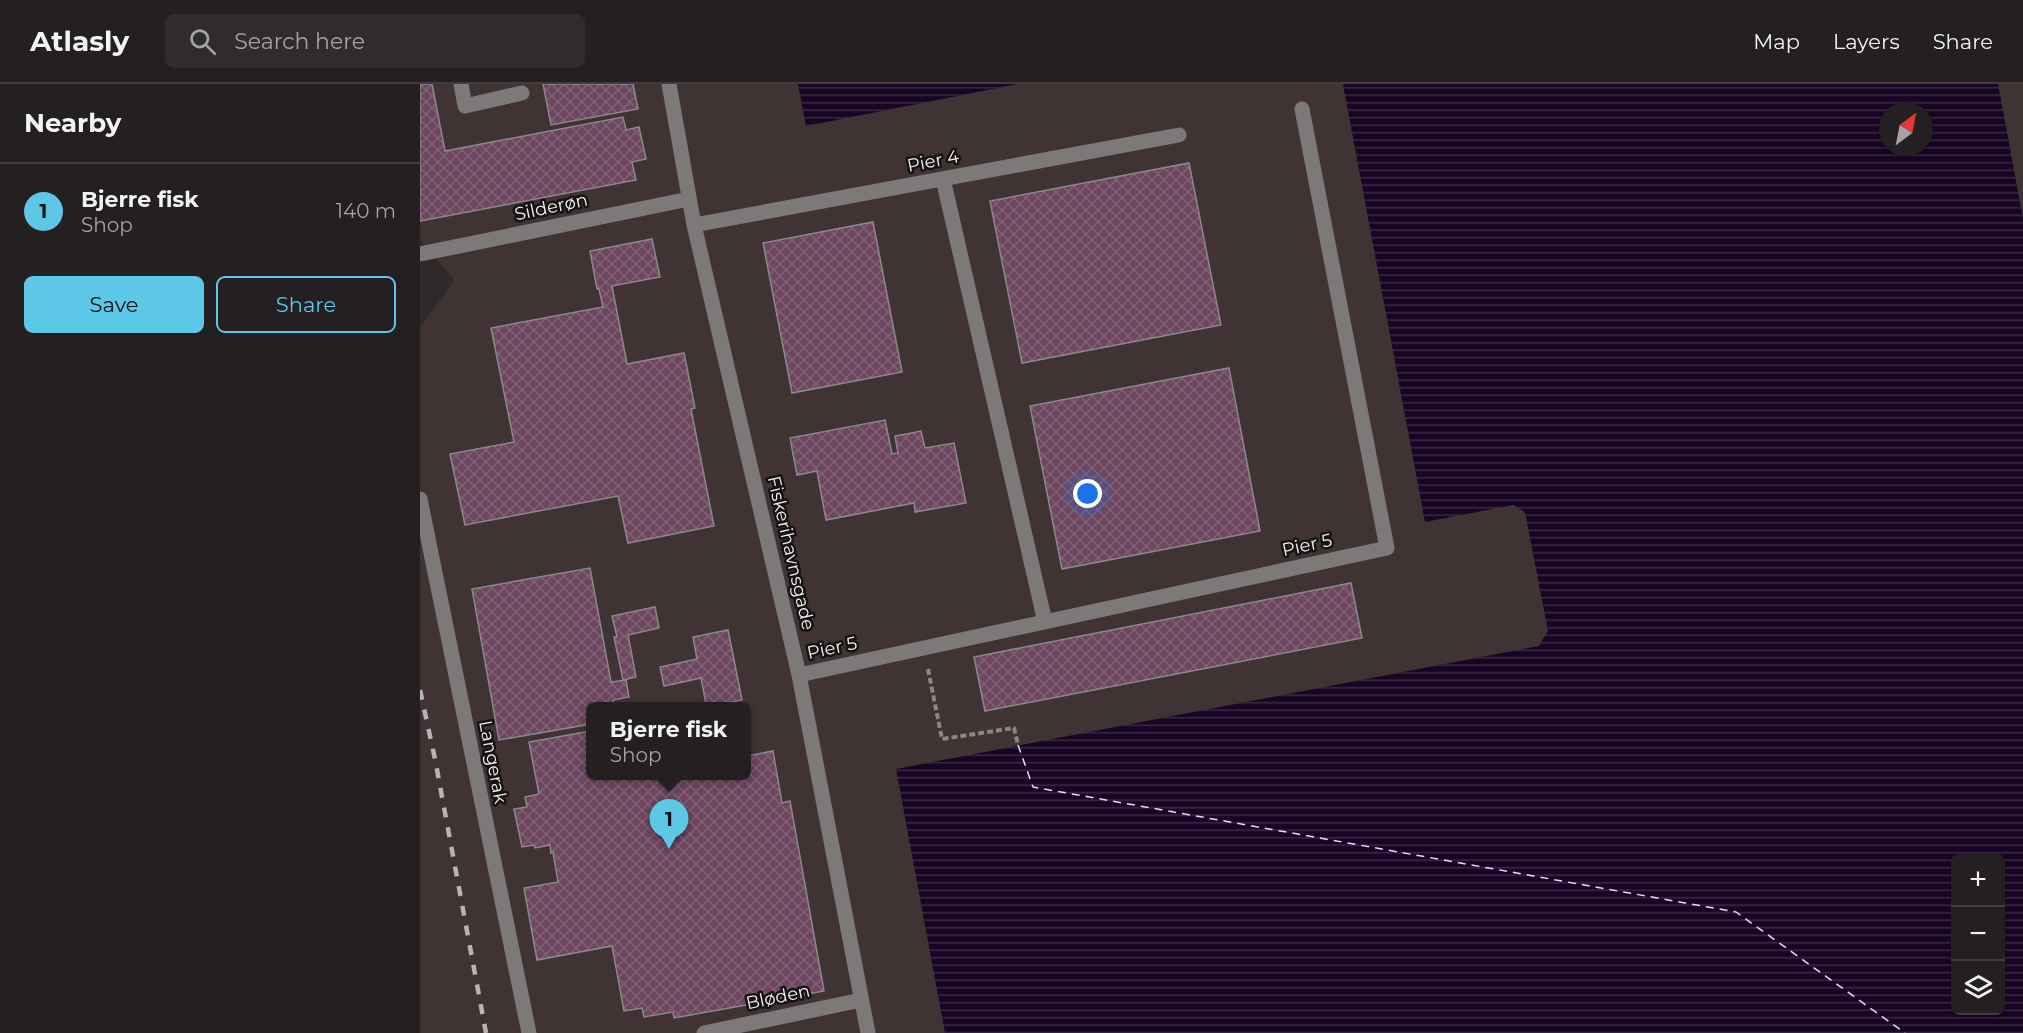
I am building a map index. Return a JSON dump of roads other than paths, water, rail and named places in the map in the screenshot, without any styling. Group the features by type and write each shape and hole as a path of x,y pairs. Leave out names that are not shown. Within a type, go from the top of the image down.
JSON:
{"street":[{"path":"460,84 465,106 522,93"},
{"name":"Fiskerihavnsgade","path":"669,84 694,225 799,675 868,1033"},
{"name":"Pier 5","path":"799,675 1387,548 1302,109"},
{"name":"Pier 4","path":"694,225 1179,135"},
{"path":"943,179 1045,622"},
{"name":"Silderøn","path":"420,254 689,199"},
{"name":"Langerak","path":"420,499 529,1033"},
{"name":"Bløden","path":"704,1033 861,1000"}],"railway":[{"path":"420,690 486,1033"}],"place":[{"name":"Bjerre fisk","path":"669,849"}]}
